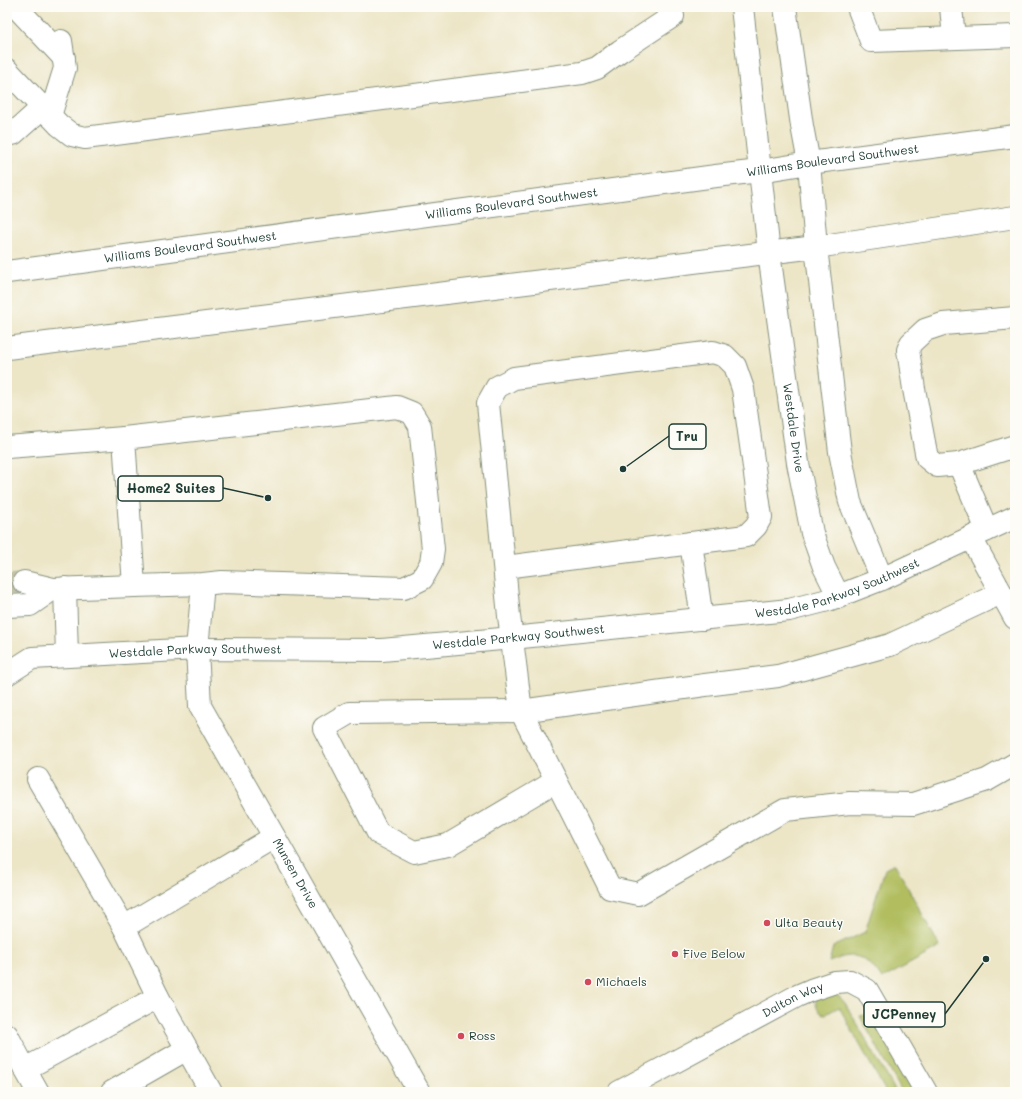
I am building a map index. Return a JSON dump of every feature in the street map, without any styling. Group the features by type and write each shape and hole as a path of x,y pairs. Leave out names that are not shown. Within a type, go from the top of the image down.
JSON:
{"street":[{"path":"13,134 46,112 65,68 62,50 16,7"},
{"name":"Westdale Drive","path":"742,7 770,253 799,470 812,533 824,566 838,596"},
{"path":"785,7 802,126 809,163 816,247 840,452 850,502 882,580"},
{"path":"858,7 870,41 1015,36"},
{"path":"951,7 954,38"},
{"path":"7,70 59,125 72,135 85,138 582,73 597,68 673,16"},
{"name":"Williams Boulevard Southwest","path":"7,272 1015,136"},
{"path":"7,348 770,253 1015,217"},
{"path":"1015,318 943,324 925,330 911,343 908,350 927,458 937,466 959,464 1015,446"},
{"path":"504,567 746,536 756,526 761,517 743,390 735,366 725,356 713,352 514,378 497,387 488,403 504,567 521,711 610,888 638,894 785,810 850,803 913,804 988,780 1015,764"},
{"path":"7,447 124,438 397,407 412,413 420,426 434,549 431,563 422,579 404,588 222,582 59,589 13,583"},
{"path":"124,438 134,586"},
{"path":"959,464 979,534 1001,593 1015,618"},
{"name":"Westdale Parkway Southwest","path":"7,674 32,658 198,648 382,650 789,610 828,600 882,580 1015,517"},
{"path":"692,543 702,619"},
{"name":"Munsen Drive","path":"203,584 198,648 200,706 419,1092"},
{"path":"7,606 30,604 59,589"},
{"path":"59,589 67,656"},
{"path":"556,781 448,845 414,852 378,833 324,728 349,713 521,711 778,676 890,645 1001,593"},
{"path":"38,779 124,927 158,997 211,1092"},
{"path":"124,927 274,837"},
{"name":"Dalton Way","path":"619,1092 797,996 835,982 850,981 867,990 926,1092"},
{"path":"25,1069 158,997"},
{"path":"7,1035 38,1092"},
{"path":"112,1092 187,1050"}],"green space":[{"path":"895,864 940,947 882,979 869,963 855,956 842,957 829,962 833,947 865,932 885,869"},
{"path":"834,991 845,1003 896,1092 886,1092 839,1007 826,1014 819,1011 816,1004 816,999"},
{"path":"869,1014 913,1090 910,1092 902,1092 860,1016"}],"tunnel":[{"path":"9,583 24,582"}],"place":[{"name":"Tru","path":"623,469"},
{"name":"Home2 Suites","path":"268,498"},
{"name":"Ulta Beauty","path":"767,923"},
{"name":"Five Below","path":"675,954"},
{"name":"JCPenney","path":"986,959"},
{"name":"Michaels","path":"588,982"},
{"name":"Ross","path":"461,1036"}]}
